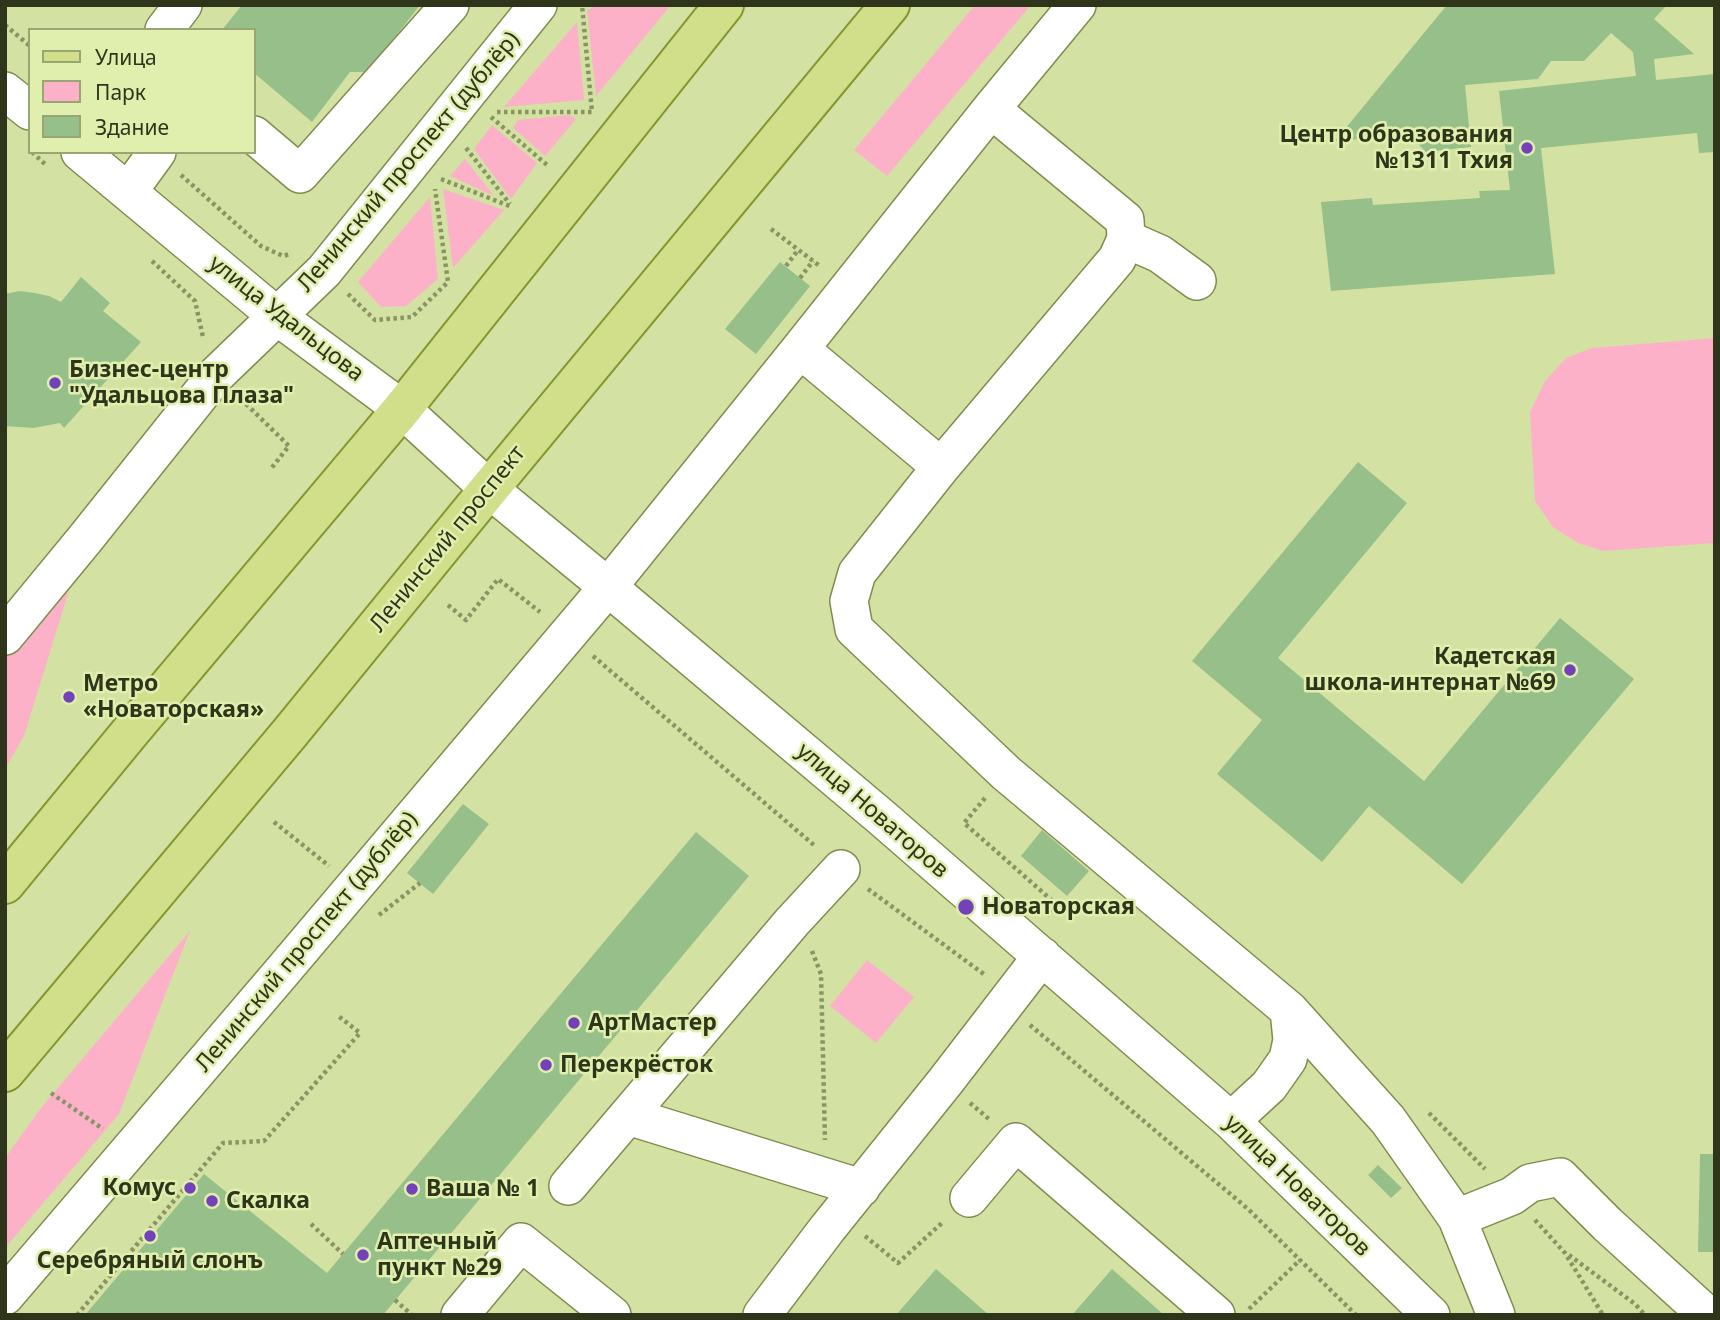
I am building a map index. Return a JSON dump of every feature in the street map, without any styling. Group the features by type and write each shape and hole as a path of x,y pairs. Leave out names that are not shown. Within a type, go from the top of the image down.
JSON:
{"main road":[{"path":"5,884 402,409 724,5"},
{"name":"Ленинский проспект","path":"5,1072 289,734 890,5"}],"street":[{"path":"166,28 183,5"},
{"path":"256,137 300,174 450,5"},
{"name":"Ленинский проспект (дублёр)","path":"5,636 216,375 324,271 538,5"},
{"name":"Ленинский проспект (дублёр)","path":"5,1296 608,587 1077,5"},
{"path":"991,109 1125,220 1126,239 1117,259 942,467 857,573 849,601 854,629 1006,773 1289,1010 1388,1120 1457,1218 1496,1315"},
{"path":"128,192 156,154"},
{"name":"улица Удальцова","path":"66,162 128,192 278,317 402,409 489,489"},
{"path":"1126,239 1160,254 1197,281"},
{"path":"800,349 942,467"},
{"name":"улица Новаторов","path":"489,489 881,817 1231,1121 1431,1315"},
{"path":"568,1186 792,922 841,869"},
{"path":"769,1312 827,1229 1042,956"},
{"path":"1231,1121 1269,1086 1288,1059 1292,1040 1289,1010"},
{"path":"628,1116 861,1188"},
{"path":"969,1198 1016,1142 1216,1315"},
{"path":"1457,1218 1512,1196 1530,1183 1560,1177 1707,1315"},
{"path":"460,1315 521,1242 612,1315"}],"path":[{"path":"547,165 485,112 592,112 582,5"},
{"path":"5,25 28,44"},
{"path":"433,175 512,206 461,141"},
{"path":"39,154 66,162"},
{"path":"158,154 261,246 283,256 292,254"},
{"path":"340,286 375,320 412,317 448,282 435,189"},
{"path":"771,229 828,272"},
{"path":"786,266 798,250"},
{"path":"144,254 195,301 204,334 201,361 289,446 270,470"},
{"path":"800,278 813,261"},
{"path":"448,605 466,620 498,579 567,633 841,869 993,982 1005,1003 1248,1209 1356,1315"},
{"path":"812,951 821,974 826,1177"},
{"path":"77,1315 223,1143 264,1141 360,1033 337,1015"},
{"path":"945,1082 1016,1142"},
{"path":"827,1229 866,1236 898,1263 969,1198"},
{"path":"310,1224 343,1254"},
{"path":"1565,1253 1635,1304 1644,1315"},
{"path":"1244,1315 1300,1260"},
{"path":"395,1300 412,1315"}],"green space":[{"path":"599,5 671,5 596,96 587,10"},
{"path":"975,5 1031,5 887,176 854,150"},
{"path":"577,22 584,100 504,107"},
{"path":"569,115 576,119 545,156 513,128 518,120"},
{"path":"492,125 537,163 511,199 474,149"},
{"path":"465,159 494,196 450,176"},
{"path":"443,189 504,210 453,268"},
{"path":"430,197 438,279 406,306 381,307 358,282"},
{"path":"1715,338 1715,543 1603,551 1578,543 1553,527 1535,501 1530,412 1545,381 1566,358 1592,348"},
{"path":"69,583 24,736 5,769 5,646"},
{"path":"190,931 119,1114 5,1248 5,1158 41,1108"},
{"path":"867,960 914,997 876,1043 830,1006"}],"building":[{"path":"242,5 420,5 368,72 350,72 312,122 256,75 256,28 224,28"},
{"name":"Центр образования №1311 Тхия","path":"1447,5 1667,5 1654,19 1694,54 1654,59 1656,80 1715,74 1715,152 1699,153 1697,133 1541,148 1555,274 1331,291 1321,202 1372,198 1373,205 1480,198 1479,191 1510,190 1499,91 1636,76 1633,52 1611,33 1584,61 1551,61 1538,79 1465,85 1471,147 1426,152 1409,135 1335,141"},
{"path":"780,262 810,286 756,354 725,329"},
{"name":"Бизнес-центр \"Удальцова Плаза\"","path":"81,277 110,303 103,311 141,342 64,428 60,423 33,428 5,426 5,294 19,291 35,293 61,302"},
{"name":"Кадетская школа-интернат №69","path":"1358,462 1407,503 1278,658 1424,781 1560,618 1634,679 1462,884 1369,806 1322,862 1217,774 1262,720 1192,661"},
{"path":"463,804 489,824 433,894 407,873"},
{"path":"1042,830 1089,871 1067,896 1021,856"},
{"path":"696,832 749,876 383,1315 85,1315 204,1174 327,1273"},
{"path":"1700,1154 1715,1154 1715,1252 1698,1252"},
{"path":"1378,1165 1402,1188 1391,1198 1368,1175"},
{"path":"936,1269 989,1315 896,1315"},
{"path":"1112,1269 1164,1315 1072,1315"}],"place":[{"name":"Центр образования №1311 Тхия","path":"1527,148"},
{"name":"Бизнес-центр \"Удальцова Плаза\"","path":"55,383"},
{"name":"Кадетская школа-интернат №69","path":"1570,670"},
{"name":"Метро «Новаторская»","path":"69,697"},
{"name":"Новаторская","path":"966,907"},
{"name":"АртМастер","path":"574,1023"},
{"name":"Перекрёсток","path":"546,1065"},
{"name":"Комус","path":"190,1188"},
{"name":"Ваша № 1","path":"412,1189"},
{"name":"Скалка","path":"212,1201"},
{"name":"Серебряный слонъ","path":"150,1236"},
{"name":"Аптечный пункт №29","path":"363,1255"}]}
